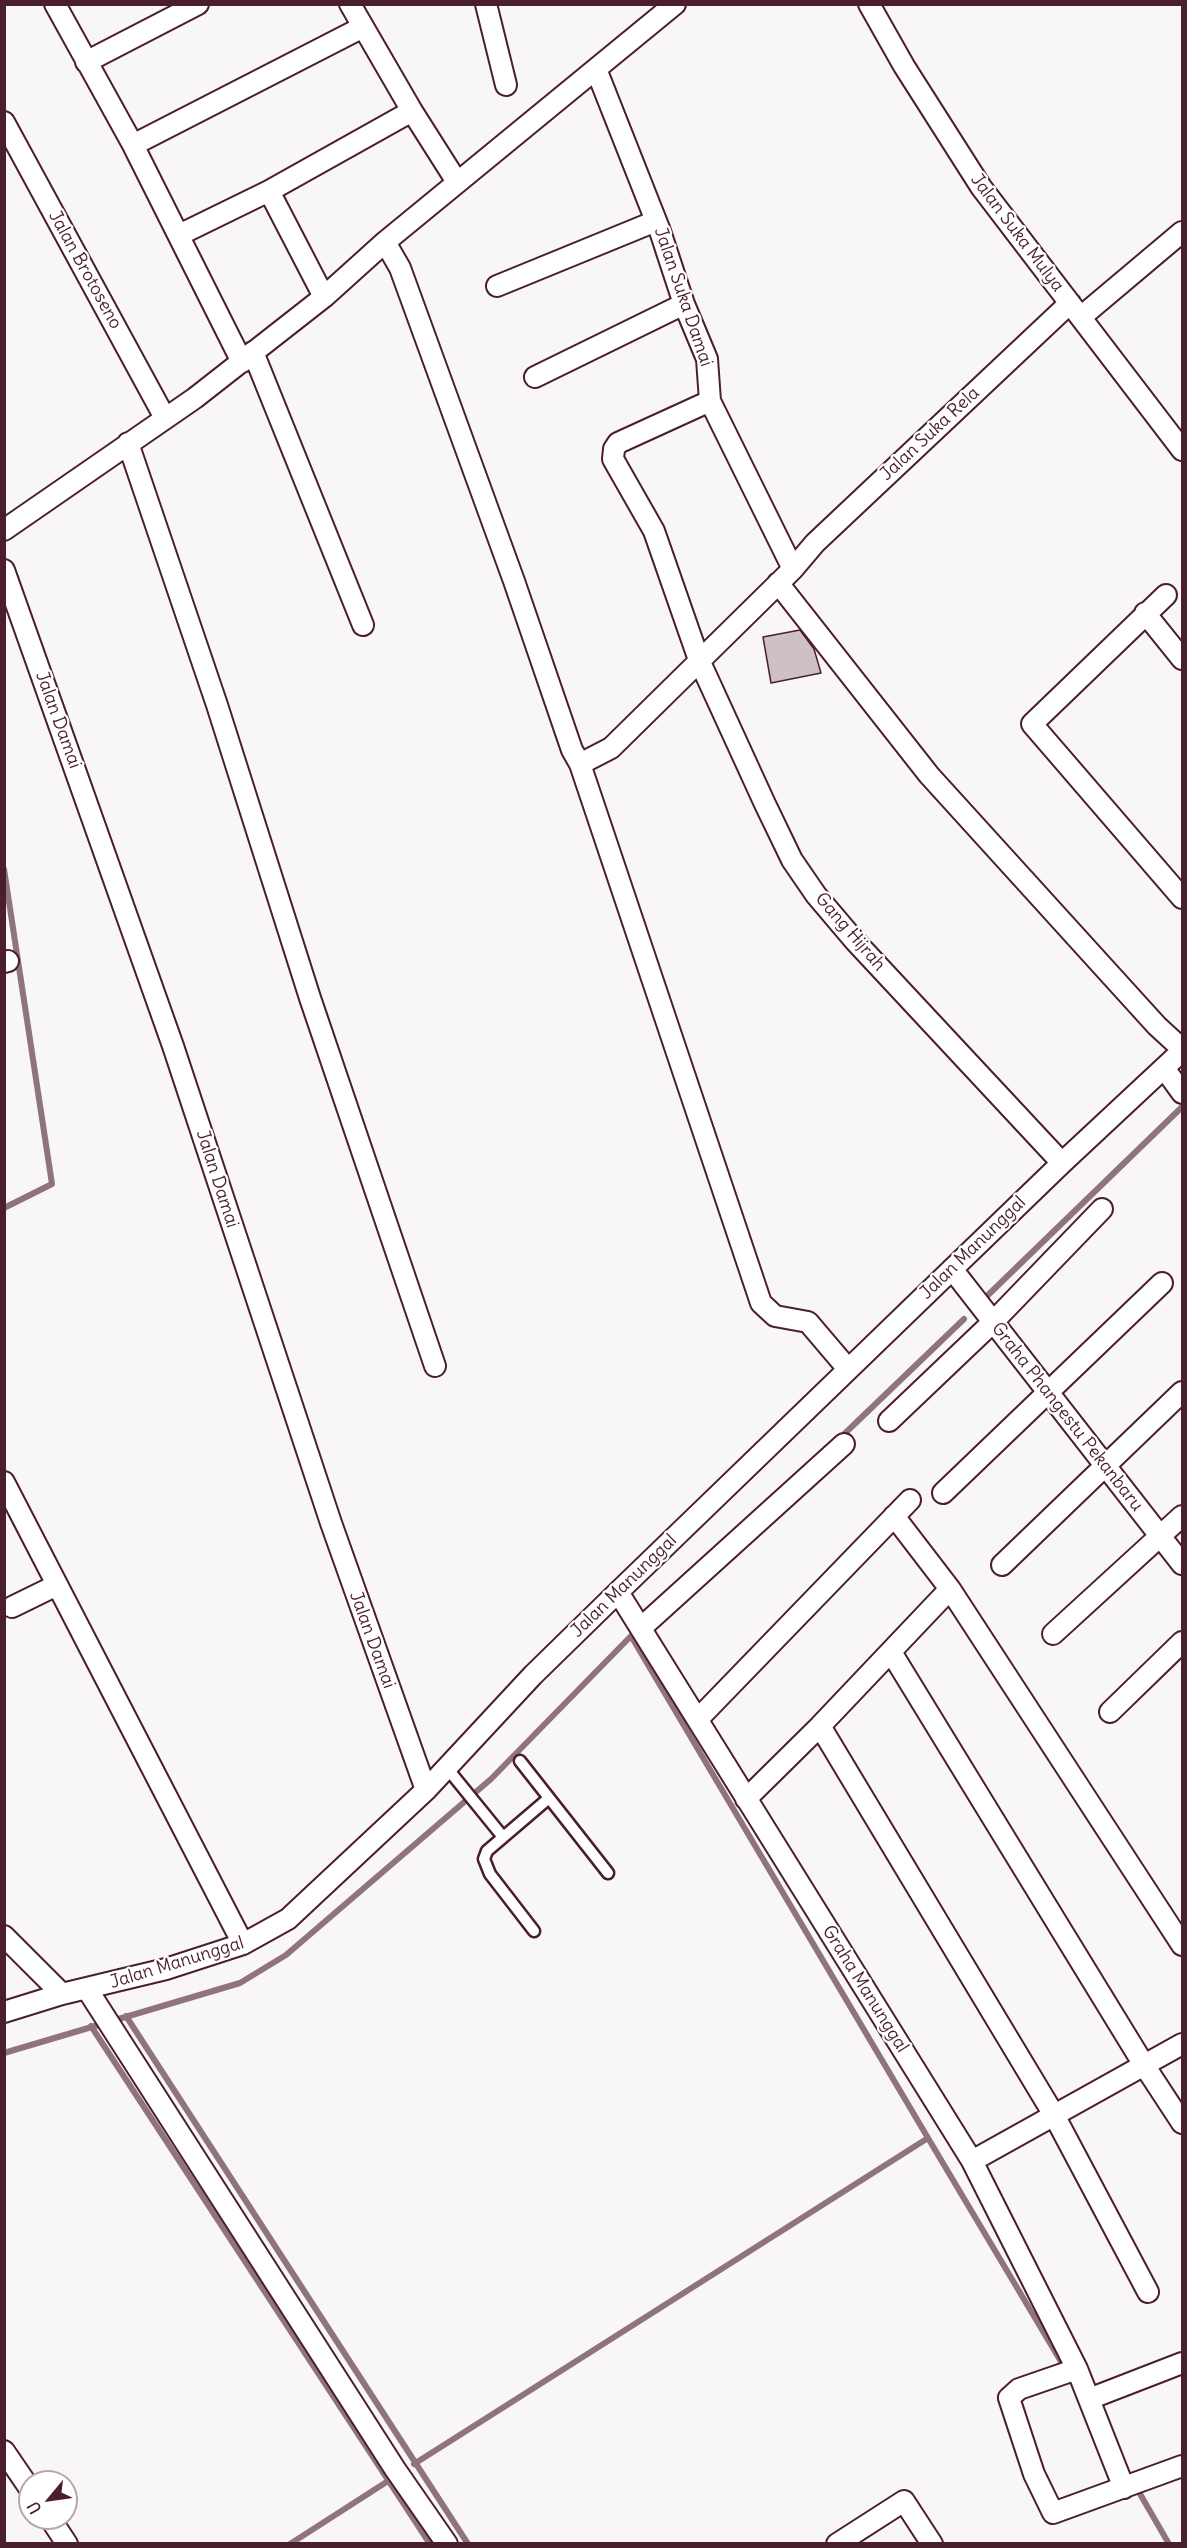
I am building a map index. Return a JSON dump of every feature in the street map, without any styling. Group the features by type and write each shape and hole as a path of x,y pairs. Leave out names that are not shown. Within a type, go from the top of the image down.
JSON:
{"street":[{"path":"55,4 179,235 248,357 363,625"},
{"path":"86,62 198,4"},
{"path":"350,4 412,111 457,182"},
{"path":"486,4 506,85"},
{"path":"4,530 248,357 324,297 385,242 675,4"},
{"name":"Jalan Suka Mulya","path":"869,4 904,66 981,187 1182,450"},
{"path":"132,145 363,27"},
{"name":"Jalan Suka Damai","path":"596,69 656,221 684,304 707,359 710,401 793,569"},
{"path":"179,235 268,191 412,111"},
{"name":"Jalan Brotoseno","path":"4,122 165,418"},
{"path":"268,191 324,297"},
{"path":"497,286 656,221"},
{"name":"Jalan Suka Rela","path":"793,569 839,520 1075,310 1182,232"},
{"path":"385,242 400,268 514,580 572,750 580,764 761,1303 775,1316 808,1322 848,1369"},
{"path":"535,377 684,304"},
{"name":"Gang Hijrah","path":"710,401 618,443 614,449 613,459 654,531 699,660 792,860 810,886 855,941 1062,1163"},
{"path":"128,443 217,705 310,998 435,1366"},
{"path":"580,764 611,748 793,569"},
{"name":"Jalan Damai","path":"4,570 173,1046 331,1523 426,1790"},
{"path":"778,583 929,775 1157,1026 1182,1050"},
{"path":"1166,595 1032,724 1182,898"},
{"path":"1145,613 1182,659"},
{"name":"Jalan Manunggal","path":"4,2012 62,1994 89,1992 243,1944 288,1919 426,1790 449,1772 533,1675 619,1594 848,1369 1182,1050"},
{"path":"1164,1068 1182,1093"},
{"path":"889,1421 1102,1209"},
{"name":"Graha Phangestu Pekanbaru","path":"952,1269 1182,1564"},
{"path":"943,1493 1162,1283"},
{"path":"1002,1565 1182,1392"},
{"path":"642,1627 844,1444"},
{"path":"4,1482 9,1504 57,1585 243,1944"},
{"path":"698,1719 910,1500"},
{"path":"894,1516 950,1589 1182,1945"},
{"path":"1053,1634 1182,1516"},
{"path":"12,1607 57,1585"},
{"path":"746,1799 820,1726 950,1589"},
{"name":"Graha Manunggal","path":"619,1594 642,1627 746,1799 972,2161 1077,2369 1124,2488"},
{"path":"1110,1712 1182,1642"},
{"path":"891,1652 1144,2065 1182,2123"},
{"path":"820,1726 1054,2115 1148,2292"},
{"path":"4,1936 62,1994"},
{"path":"89,1992 395,2469 446,2543"},
{"path":"972,2161 1182,2044"},
{"path":"1089,2399 1182,2363"},
{"path":"1077,2369 1019,2389 1009,2398 1034,2474 1053,2513 1182,2466"},
{"path":"4,2451 18,2471"},
{"path":"837,2544 904,2501 932,2544"},
{"path":"58,2530 67,2544"}],"lane":[{"path":"520,1761 608,1873"},
{"path":"449,1772 503,1837"},
{"path":"534,1931 486,1868 484,1859 487,1851 549,1798"}],"building":[{"path":"800,630 814,649 821,673 771,683 763,637"}],"waterway":[{"path":"4,869 52,1184 4,1208"},
{"path":"987,1296 1182,1107"},
{"path":"839,1439 964,1319"},
{"path":"4,2053 240,1983 286,1955 491,1779 631,1636 928,2138 414,2464"},
{"path":"126,2016 468,2544"},
{"path":"91,2026 430,2544"},
{"path":"928,2138 1066,2370"},
{"path":"290,2544 388,2481"},
{"path":"1136,2487 1169,2544"}]}
